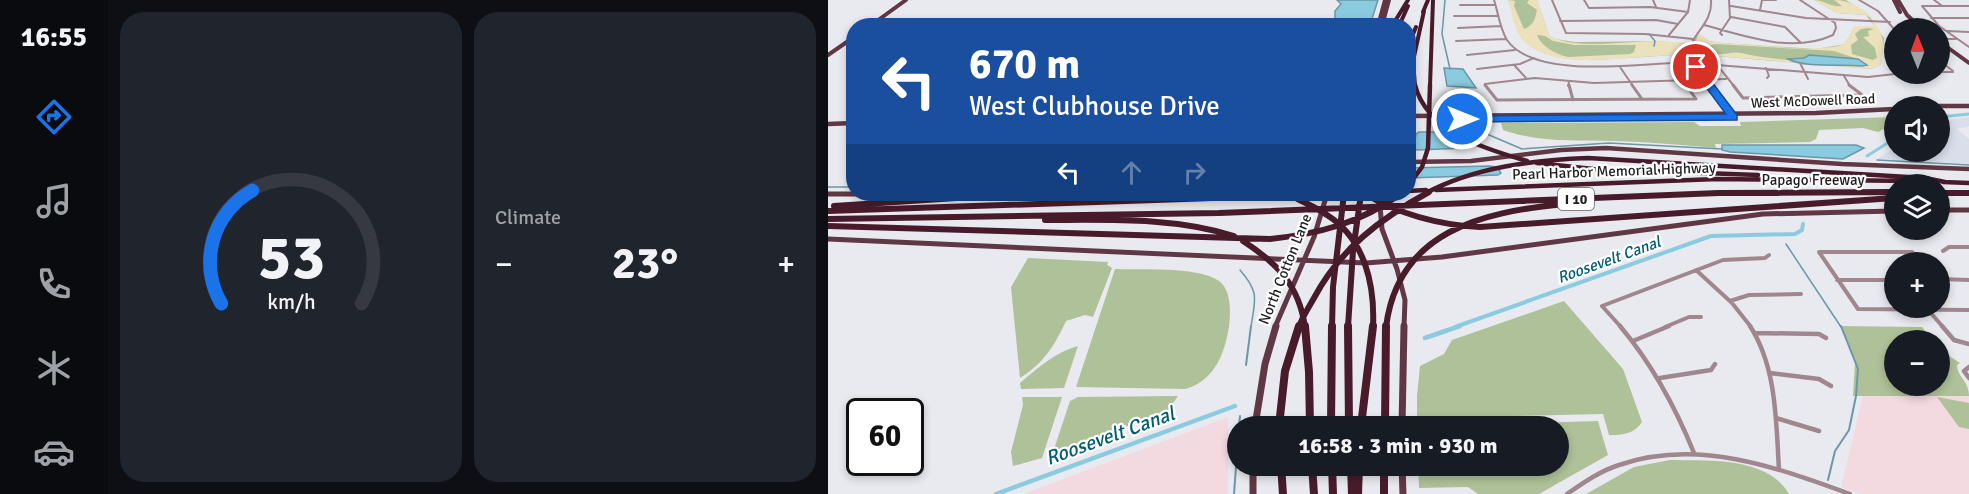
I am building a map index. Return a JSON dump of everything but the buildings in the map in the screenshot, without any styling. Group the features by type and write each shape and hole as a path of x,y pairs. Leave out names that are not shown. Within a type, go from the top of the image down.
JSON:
{"highway":[{"path":"1397,18 1409,0"},
{"path":"1402,18 1409,0"},
{"path":"1416,28 1428,0"},
{"path":"1416,176 1421,170 1427,153 1433,0"},
{"path":"1416,46 1424,11"},
{"path":"1416,92 1422,104 1434,117 1460,135 1481,146 1527,161 1573,168 1801,176 1821,179"},
{"path":"1416,198 1451,181 1511,165 1582,158 1884,175"},
{"name":"Papago Freeway","path":"1821,179 1884,181"},
{"name":"Pearl Harbor Memorial Highway","path":"1416,191 1671,181 1821,179"},
{"name":"Papago Freeway","path":"1950,182 1969,183"},
{"path":"1384,205 1690,192 1884,191"},
{"name":"Papago Freeway","path":"1732,193 1884,191"},
{"path":"1385,416 1386,328 1392,299 1408,268 1428,247 1468,221 1504,210 1732,193"},
{"name":"Pearl Harbor Memorial Highway","path":"828,217 957,218 1732,193"},
{"path":"1950,193 1969,193"},
{"path":"1377,201 1417,217 1469,226 1511,225 1817,201 1884,198"},
{"path":"828,209 926,201"},
{"path":"828,209 1090,201"},
{"path":"1301,201 1321,210 1350,235 1367,265 1374,298 1362,416"},
{"path":"1331,416 1333,287 1343,201"},
{"path":"1348,416 1349,293 1352,253 1362,201"},
{"path":"828,226 1280,238 1329,229 1372,212 1389,201"},
{"path":"1280,416 1287,362 1298,326 1323,278 1361,235 1410,201"},
{"path":"828,217 1316,208"},
{"path":"957,218 1186,225 1227,234 1262,251 1281,268 1297,292 1305,321 1310,416"},
{"path":"1282,476 1283,494"},
{"path":"1313,476 1314,494"},
{"path":"1332,476 1333,494"},
{"path":"1351,476 1352,494"},
{"path":"1358,494 1359,476"},
{"path":"1384,476 1384,494"}],"main road":[{"path":"881,18 906,0"},
{"path":"1382,18 1387,0"},
{"path":"1896,0 1901,13 1907,18"},
{"path":"828,55 846,43"},
{"path":"1950,50 1969,64"},
{"path":"1950,106 1969,107"},
{"path":"1950,109 1969,107"},
{"name":"West McDowell Road","path":"1416,118 1827,116 1884,112"},
{"path":"828,124 846,123"},
{"path":"1416,162 1501,158 1575,149 1610,148 1842,164 1969,169"},
{"path":"828,194 846,194"},
{"name":"North Cotton Lane","path":"1257,416 1262,378 1271,339 1282,307 1321,219 1325,201"},
{"path":"1380,201 1382,229 1395,261 1406,309 1402,416"},
{"path":"1950,210 1969,210"},
{"path":"828,239 1360,263 1395,261 1775,213 1884,211"},
{"path":"1253,476 1253,494"},
{"path":"1402,476 1403,494"}],"street":[{"path":"1494,0 1497,16 1506,39 1516,49 1534,58 1575,68 1671,63 1683,79 1696,99 1497,100 1485,84 1527,79 1594,83 1683,79 1727,79"},
{"path":"1552,0 1566,33 1599,36 1669,35 1693,39"},
{"path":"1584,0 1589,8 1656,7 1688,12"},
{"path":"1653,0 1656,7"},
{"path":"1669,35 1688,12 1690,0"},
{"path":"1711,0 1711,14 1693,39 1691,56 1711,89 1732,116"},
{"path":"1722,35 1720,33 1731,17 1729,0"},
{"path":"1761,10 1762,0 1776,0"},
{"path":"1704,25 1754,38 1801,42 1820,41 1833,35 1836,25 1831,19 1800,0"},
{"path":"1859,0 1886,18"},
{"path":"1934,0 1942,6"},
{"path":"1460,5 1495,5"},
{"path":"1731,6 1802,18 1884,22"},
{"path":"1931,18 1922,6 1968,6"},
{"path":"1454,16 1497,16"},
{"path":"1731,17 1785,27 1801,42"},
{"path":"1950,18 1969,18"},
{"path":"1560,21 1653,20 1678,24"},
{"path":"1458,28 1501,26"},
{"path":"1950,31 1969,32"},
{"path":"1950,34 1969,46"},
{"path":"1456,42 1506,39"},
{"path":"1950,40 1956,39"},
{"path":"1467,55 1516,49"},
{"path":"1477,69 1515,65 1534,58"},
{"path":"1800,63 1808,79"},
{"path":"1844,75 1850,86 1862,95 1743,98 1718,64 1804,71 1876,78 1884,76"},
{"path":"1515,65 1527,79"},
{"path":"1620,67 1642,99"},
{"path":"1766,68 1769,76 1767,78"},
{"path":"1569,81 1568,88 1573,100"},
{"path":"1943,251 1949,248 1969,247"},
{"path":"1884,253 1819,252 1858,309 1884,309"},
{"path":"1694,453 1660,378 1633,341 1602,306 1723,260 1765,258 1769,255"},
{"path":"1696,270 1730,301 1755,333 1776,397 1779,470"},
{"path":"1950,279 1969,280"},
{"path":"1837,280 1884,280"},
{"path":"1730,301 1749,294 1801,294"},
{"path":"1950,310 1969,310"},
{"path":"1633,341 1689,317 1701,316"},
{"path":"1935,318 1954,340 1962,344 1969,344"},
{"path":"1755,333 1819,334 1826,338"},
{"path":"1660,378 1711,370 1715,364"},
{"path":"1967,368 1964,371 1969,378"},
{"path":"1770,373 1819,379 1831,386"},
{"path":"1776,418 1819,431"},
{"path":"1567,494 1599,474 1630,461 1658,455 1694,453 1730,457 1779,470 1850,494"}],"shaded area":[{"path":"1969,117 1969,126 1957,129 1969,139 1969,164 1932,162 1950,162 1950,120"},
{"path":"1863,396 1969,396 1969,494 1862,494 1841,487"},
{"path":"1227,417 1228,494 1024,494"}],"green space":[{"path":"1508,0 1537,0 1549,35 1555,39 1575,42 1657,41 1691,44 1699,34 1709,41 1723,43 1816,49 1845,44 1855,26 1874,26 1866,15 1837,13 1814,0 1846,0 1868,14 1884,38 1881,65 1871,69 1691,54 1596,60 1567,59 1538,50 1522,39"},
{"path":"1884,117 1884,129 1878,132 1863,128 1819,130 1816,139 1810,142 1715,144 1716,148 1640,142 1544,139 1503,130 1501,123 1694,122 1700,126 1741,126 1740,122"},
{"path":"1028,258 1108,262 1107,265 1112,268 1093,317 1085,315 1066,321 1047,353 1035,367 1020,378 1011,287"},
{"path":"1115,269 1198,273 1219,281 1225,288 1230,310 1227,336 1220,359 1202,381 1186,389 1076,387"},
{"path":"1564,301 1623,369 1642,422 1632,431 1609,435 1603,414 1417,416 1420,366 1444,354 1452,340"},
{"path":"1840,326 1922,327 1924,330 1884,330 1884,396 1853,396 1855,362"},
{"path":"1078,346 1064,388 1021,389 1020,383 1040,366 1054,356"},
{"path":"1950,356 1960,363 1957,365 1959,373 1969,391 1969,396 1950,396"},
{"path":"1178,396 1166,413 1053,452 1070,401 1078,397"},
{"path":"1022,397 1062,397 1042,458 1013,466 1011,452 1023,405"},
{"path":"1937,397 1969,403 1969,429 1959,427"},
{"path":"1598,421 1608,455 1539,494 1478,494 1468,487 1419,488 1418,476 1569,476 1569,422"},
{"path":"1670,460 1719,461 1752,467 1779,482 1789,494 1586,494 1634,467"}],"sand":[{"path":"1508,0 1515,1 1514,6 1524,29 1532,24 1537,10 1527,3 1529,0 1537,0 1549,35 1559,40 1586,44 1660,41 1689,44 1689,56 1671,55 1601,60 1555,57 1537,50 1522,39 1515,25","holes":["1537,35 1545,36 1553,41 1574,45 1636,45 1634,52 1630,54 1568,57 1549,49"]},
{"path":"1814,0 1838,6 1842,6 1834,0 1851,3 1861,8 1874,20 1866,15 1837,13"},
{"path":"1871,21 1881,33 1883,47 1881,65 1871,69 1693,54 1694,44 1699,34 1709,41 1723,43 1807,49 1845,44 1855,26 1874,26","holes":["1861,29 1874,29 1868,31 1869,36 1863,37 1875,48 1877,58 1873,60 1852,54 1851,45 1858,40 1855,34","1716,44 1834,51 1858,59 1862,66 1786,60 1736,52 1718,54 1702,47"]}],"water":[{"path":"1337,0 1378,0 1372,18 1335,18 1335,11 1341,4"},
{"path":"1809,55 1858,59 1867,65 1814,65 1788,59 1804,58"},
{"path":"1444,68 1463,69 1476,88 1447,86"},
{"path":"1439,132 1464,144 1464,148 1417,150 1416,134"},
{"path":"1722,145 1856,145 1864,148 1843,159 1730,152 1722,150"},
{"path":"1489,166 1497,167 1501,173 1498,175 1416,178 1416,168"}],"waterway":[{"path":"1445,0 1442,34 1450,69"},
{"path":"1649,34 1655,41 1654,46"},
{"path":"1451,112 1454,90"},
{"name":"Roosevelt Canal","path":"1950,116 1969,114"},
{"path":"1461,123 1522,149 1609,143 1722,149"},
{"name":"Roosevelt Canal","path":"1867,156 1884,145"},
{"path":"1877,160 1969,165"},
{"path":"828,187 846,187"},
{"name":"Roosevelt Canal","path":"1455,327 1711,236 1795,234 1802,230 1803,224"},
{"path":"1786,244 1841,327"},
{"path":"1240,270 1251,285 1255,297 1251,327"},
{"path":"1246,365 1251,326"},
{"name":"Roosevelt Canal","path":"1425,338 1460,326"},
{"path":"1828,480 1835,451 1849,430 1856,396 1858,369 1841,326"},
{"name":"Roosevelt Canal","path":"996,494 1235,406"},
{"path":"1234,494 1235,476"}],"route":[{"path":"1462,119 1733,117 1696,67"}]}
